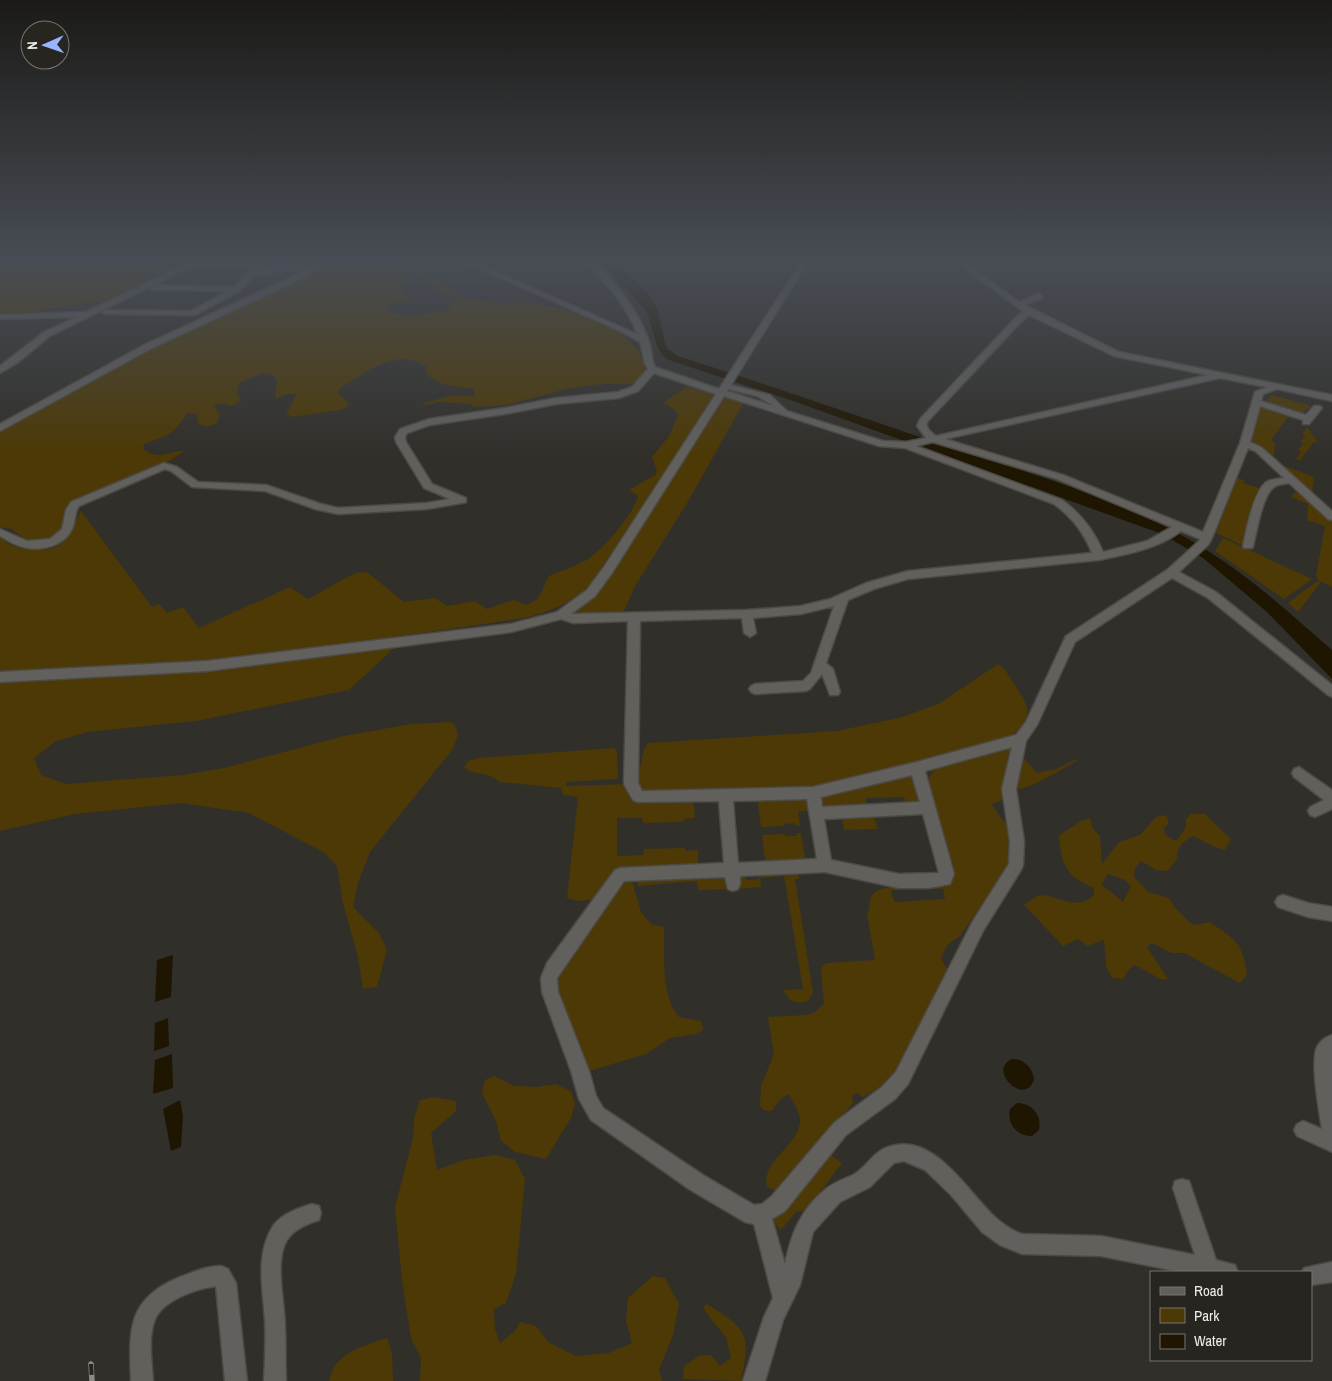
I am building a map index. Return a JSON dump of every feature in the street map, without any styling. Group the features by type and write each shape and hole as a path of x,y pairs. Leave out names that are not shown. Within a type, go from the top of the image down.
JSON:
{"street":[{"path":"0,370 47,334 63,326"},
{"path":"0,428 121,360 193,326"},
{"path":"617,326 645,341"},
{"path":"0,532 24,543 60,539 71,520 71,508 75,504 164,466 174,469 196,484 266,488 329,510 350,511 446,504 462,500 428,486 401,442 400,437 403,431 421,424 505,411 551,401 619,395 635,389 642,383 650,365 645,341 639,326"},
{"path":"0,677 198,667 266,660 511,628 561,615 591,593 608,570 764,326"},
{"path":"1012,326 923,421 922,426 925,432 932,439 1060,477 1205,541"},
{"path":"1060,326 1118,354 1332,398"},
{"path":"650,365 770,398 779,404 784,413 882,444 897,446 1222,375"},
{"path":"916,768 946,874 945,879 936,881 890,881 825,865 732,876 620,876 553,969 549,978 550,992 580,1073 586,1099 597,1114 720,1197 752,1215 761,1215 770,1211 778,1204 840,1130 852,1118 893,1090 902,1078 978,926 1016,865 1017,842 1009,789 1020,739 1031,724 1070,639 1171,574 1205,541 1245,443 1259,392 1277,388"},
{"path":"1256,402 1307,420 1317,408"},
{"path":"1245,443 1258,449 1332,517"},
{"path":"908,444 1058,502 1075,516 1087,531 1099,556"},
{"path":"1248,546 1256,511 1268,486 1274,482 1292,480"},
{"path":"561,615 573,618 634,617 747,614 801,610 820,606 870,586 908,576 1099,556 1146,546 1177,529"},
{"path":"1171,574 1212,595 1332,692"},
{"path":"755,689 806,686 816,675 843,597"},
{"path":"747,614 750,633"},
{"path":"634,617 631,769 634,790 638,796 813,792 916,768 1020,739"},
{"path":"820,665 827,669 834,692"},
{"path":"1299,773 1332,798"},
{"path":"813,792 825,865"},
{"path":"725,794 732,876"},
{"path":"1315,811 1332,802"},
{"path":"816,813 928,808"},
{"path":"1283,902 1308,910 1332,914"},
{"path":"1303,1130 1332,1142 1323,1066 1324,1050 1332,1043"},
{"path":"754,1381 774,1317 790,1285 800,1239 806,1225 833,1195 863,1180 890,1155 904,1152 915,1155 931,1164 958,1188 989,1224 1007,1238 1022,1244 1101,1246 1223,1271"},
{"path":"1182,1188 1209,1268"},
{"path":"275,1381 276,1322 272,1262 275,1244 281,1232 288,1224 312,1212"},
{"path":"761,1215 774,1256 783,1299"},
{"path":"1312,1276 1332,1272"},
{"path":"142,1381 144,1320 147,1310 157,1298 182,1286 214,1276 222,1276 226,1283 236,1381"}],"green space":[{"path":"196,326 609,326 618,330 641,353 639,354 645,370 644,377 636,384 601,384 571,388 506,405 476,407 469,404 440,402 427,405 422,403 450,396 475,396 474,389 435,381 425,372 427,367 415,361 393,360 371,369 340,388 338,394 347,401 349,406 340,410 292,417 286,414 297,394 288,394 275,399 277,381 274,375 262,373 239,383 237,394 241,400 232,406 222,403 214,405 220,415 217,423 207,427 198,424 197,414 187,413 178,426 169,434 144,444 143,449 149,453 159,455 185,451 171,460 82,499 64,530 53,538 33,541 24,539 12,529 0,527 0,430 125,359"},
{"path":"687,387 714,394 715,396 590,585 564,604 534,615 512,620 265,655 207,661 0,673 0,537 10,544 22,548 41,550 54,548 66,539 81,511 152,607 159,604 167,613 183,607 199,628 290,587 308,599 355,573 367,572 404,602 435,598 447,606 475,601 487,609 513,600 526,605 538,599 549,576 588,559 612,537 626,520 638,496 629,490 655,475 657,471 652,457 669,436 678,416 676,411 664,402"},
{"path":"1271,395 1310,406 1301,415 1267,402"},
{"path":"722,396 744,402 689,500 635,586 625,609 622,612 607,614 577,613 576,610 597,593 613,571"},
{"path":"1264,407 1288,417 1271,440 1275,443 1274,455 1266,454 1251,439 1260,408"},
{"path":"1307,427 1319,444 1314,442 1300,460 1296,459 1301,452 1298,450 1303,444 1300,442 1305,436 1302,434"},
{"path":"1280,464 1314,477 1312,493"},
{"path":"1237,478 1244,480 1243,483 1263,491 1249,511 1252,512 1246,547 1216,533"},
{"path":"1297,490 1332,520 1332,587 1318,580 1316,576 1325,526 1307,520 1308,504 1291,497"},
{"path":"1223,538 1312,579 1284,599 1215,551"},
{"path":"1317,581 1321,582 1298,612 1288,603"},
{"path":"394,648 349,690 196,721 88,732 56,741 34,758 41,775 66,784 183,775 224,768 344,736 411,724 452,722 457,729 457,739 452,750 370,852 358,883 353,907 379,933 387,950 377,987 363,989 358,957 343,903 337,866 325,853 249,813 181,803 75,814 0,831 0,683 191,672"},
{"path":"998,664 1004,668 1023,698 1027,715 1024,723 1017,731 1004,740 829,788 648,795 638,790 638,770 648,743 837,731 903,717 940,703"},
{"path":"614,748 617,752 618,777 616,779 566,782 566,786 628,784 640,801 690,801 694,805 695,818 684,819 683,822 643,823 642,818 617,818 617,856 643,855 644,849 685,848 685,851 698,850 698,866 616,872 595,899 578,901 567,898 578,797 563,795 561,788 499,782 491,776 464,768 468,761 478,758"},
{"path":"1014,748 1004,780 1003,800 991,804 1008,827 1012,841 1011,864 960,936 947,945 941,959 949,972 893,1076 888,1082 863,1097 857,1093 853,1095 854,1102 779,1187 774,1190 767,1187 769,1170 792,1140 800,1123 798,1112 789,1094 782,1098 771,1111 763,1110 760,1106 761,1086 774,1054 768,1017 807,1015 819,1009 824,1003 822,966 827,963 875,960 867,914 871,897 880,889 898,887 899,890 891,891 894,902 945,899 943,889 935,889 934,886 949,885 951,877 944,840 928,792 930,776 936,769"},
{"path":"1022,756 1037,773 1056,769 1076,759 1077,761 1027,787 1013,789"},
{"path":"909,775 915,778 924,802 906,803 904,797 866,798 866,806 824,809 822,798 824,796"},
{"path":"807,796 809,810 798,812 800,826 796,826 795,823 784,824 784,826 761,827 758,803 760,799"},
{"path":"1191,814 1205,814 1231,839 1225,850 1193,836 1181,844 1177,859 1168,871 1156,870 1141,861 1135,868 1134,877 1148,892 1169,898 1175,908 1193,925 1210,922 1237,943 1243,956 1247,975 1240,983 1184,953 1172,953 1152,943 1147,947 1168,979 1160,979 1135,965 1130,968 1123,979 1112,978 1106,966 1104,940 1087,946 1078,939 1063,946 1024,905 1038,896 1044,895 1064,901 1079,902 1094,895 1094,888 1071,874 1061,854 1059,835 1082,821 1090,818 1093,829 1100,836 1102,864 1119,842 1140,835 1156,817 1166,815 1169,823 1164,828 1165,835 1176,841 1186,827 1186,819","holes":["1108,874 1125,880 1131,887 1123,902 1101,885"]},
{"path":"869,815 874,817 878,829 844,830 842,818"},
{"path":"797,833 801,833 805,858 803,861 767,863 762,835 785,834 785,836 797,836"},
{"path":"797,869 799,879 795,879 813,992 809,1000 801,1003 791,1001 783,990 803,989 784,876 760,878 761,887 738,889 736,873 745,873 746,880 759,879 758,872"},
{"path":"722,872 731,889 698,890 697,881 638,886 638,877"},
{"path":"631,877 641,912 651,924 664,927 666,986 673,1007 679,1017 701,1021 703,1030 696,1034 670,1038 646,1054 586,1072 556,990 557,972 626,879"},
{"path":"494,1076 514,1086 537,1087 556,1084 571,1091 575,1103 571,1118 546,1159 515,1152 501,1141 496,1121 482,1093 485,1080"},
{"path":"434,1097 456,1101 456,1111 431,1133 437,1170 464,1160 495,1155 515,1160 525,1179 516,1274 506,1303 494,1309 495,1329 500,1343 515,1331 520,1322 536,1326 548,1342 576,1356 609,1353 632,1343 626,1320 628,1298 653,1276 665,1278 679,1304 673,1335 659,1370 662,1381 420,1381 421,1358 411,1339 402,1280 395,1207 413,1138 414,1118 420,1100"},
{"path":"826,1152 842,1163 807,1210 796,1212 781,1230 773,1222 775,1216"},
{"path":"707,1304 731,1320 743,1334 746,1352 741,1381 683,1379 684,1366 699,1356 711,1355 720,1366 731,1358 726,1337 703,1307"},
{"path":"387,1338 392,1353 393,1381 329,1381 332,1371 343,1357 359,1348"}],"water":[{"path":"651,326 661,326 665,344 668,349 678,356 1050,479 1115,504 1178,533 1241,574 1332,650 1332,679 1267,612 1203,558 1162,534 796,402 669,360 658,349"},
{"path":"173,955 171,997 155,1002 157,960"},
{"path":"168,1018 169,1046 154,1051 155,1023"},
{"path":"172,1054 173,1088 153,1094 155,1060"},
{"path":"1012,1059 1020,1060 1029,1067 1034,1079 1030,1087 1024,1090 1017,1088 1005,1078 1003,1071 1005,1064"},
{"path":"180,1100 183,1116 181,1147 171,1151 163,1109"},
{"path":"1017,1103 1027,1105 1035,1111 1039,1119 1039,1130 1032,1136 1021,1134 1011,1124 1010,1109"}],"railway":[{"path":"91,1364 92,1381"}]}
